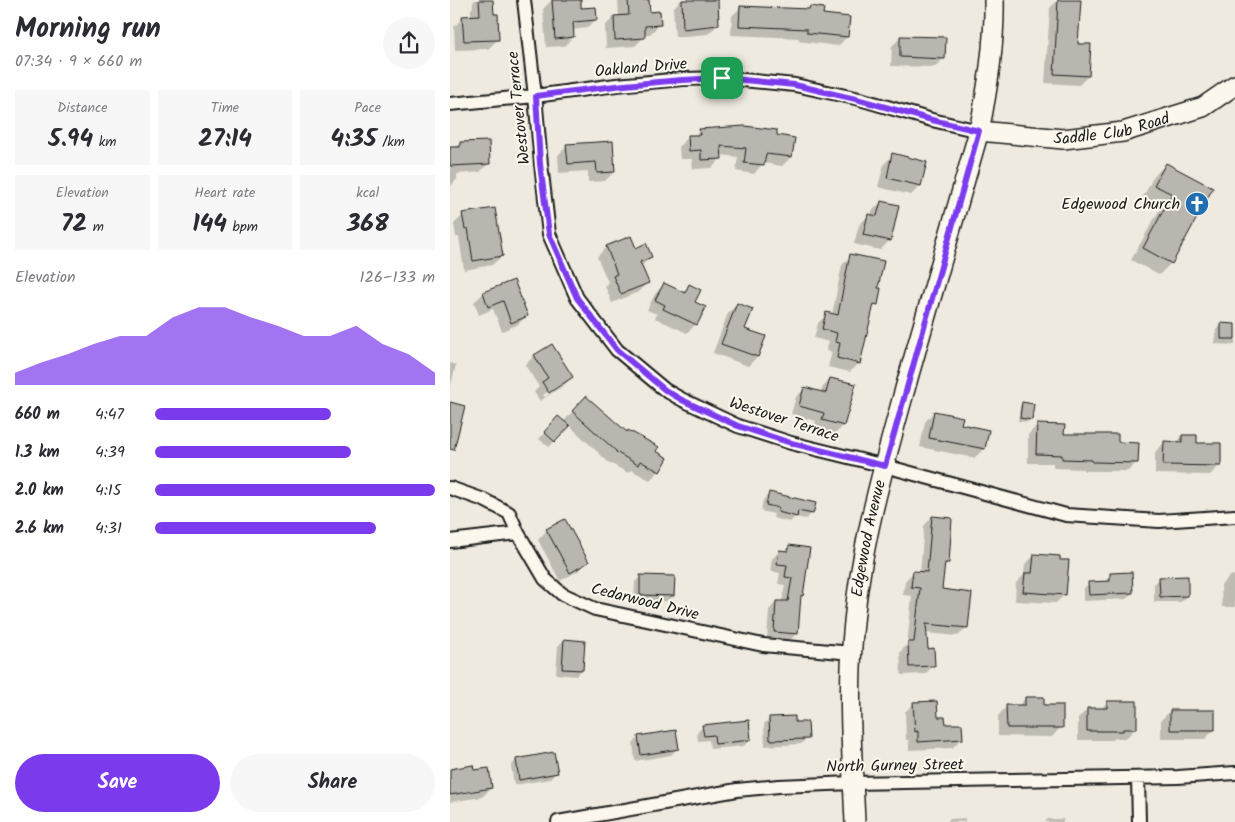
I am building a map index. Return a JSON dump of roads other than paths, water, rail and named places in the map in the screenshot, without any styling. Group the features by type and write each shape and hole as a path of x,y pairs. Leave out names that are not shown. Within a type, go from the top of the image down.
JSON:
{"street":[{"name":"Westover Terrace","path":"524,0 536,96 540,164 549,234 577,298 617,350 665,390 738,426 791,443 885,466 1066,515 1159,521 1235,516"},
{"name":"Edgewood Avenue","path":"855,822 850,749 852,653 854,621 866,539 979,131 992,50 994,0"},
{"name":"Oakland Drive","path":"450,104 536,96 616,85 722,78 769,82 826,92 979,131"},
{"name":"Saddle Club Road","path":"979,131 1063,139 1123,132 1203,107 1235,85"},
{"name":"Cedarwood Drive","path":"450,488 484,500 509,513 518,534 545,579 562,594 595,609 763,645 852,653"},
{"path":"450,541 518,534"},
{"name":"North Gurney Street","path":"558,822 737,790 779,786 1235,774"},
{"path":"1138,778 1139,822"}],"place":[{"name":"Edgewood Church","path":"1197,204"}]}
